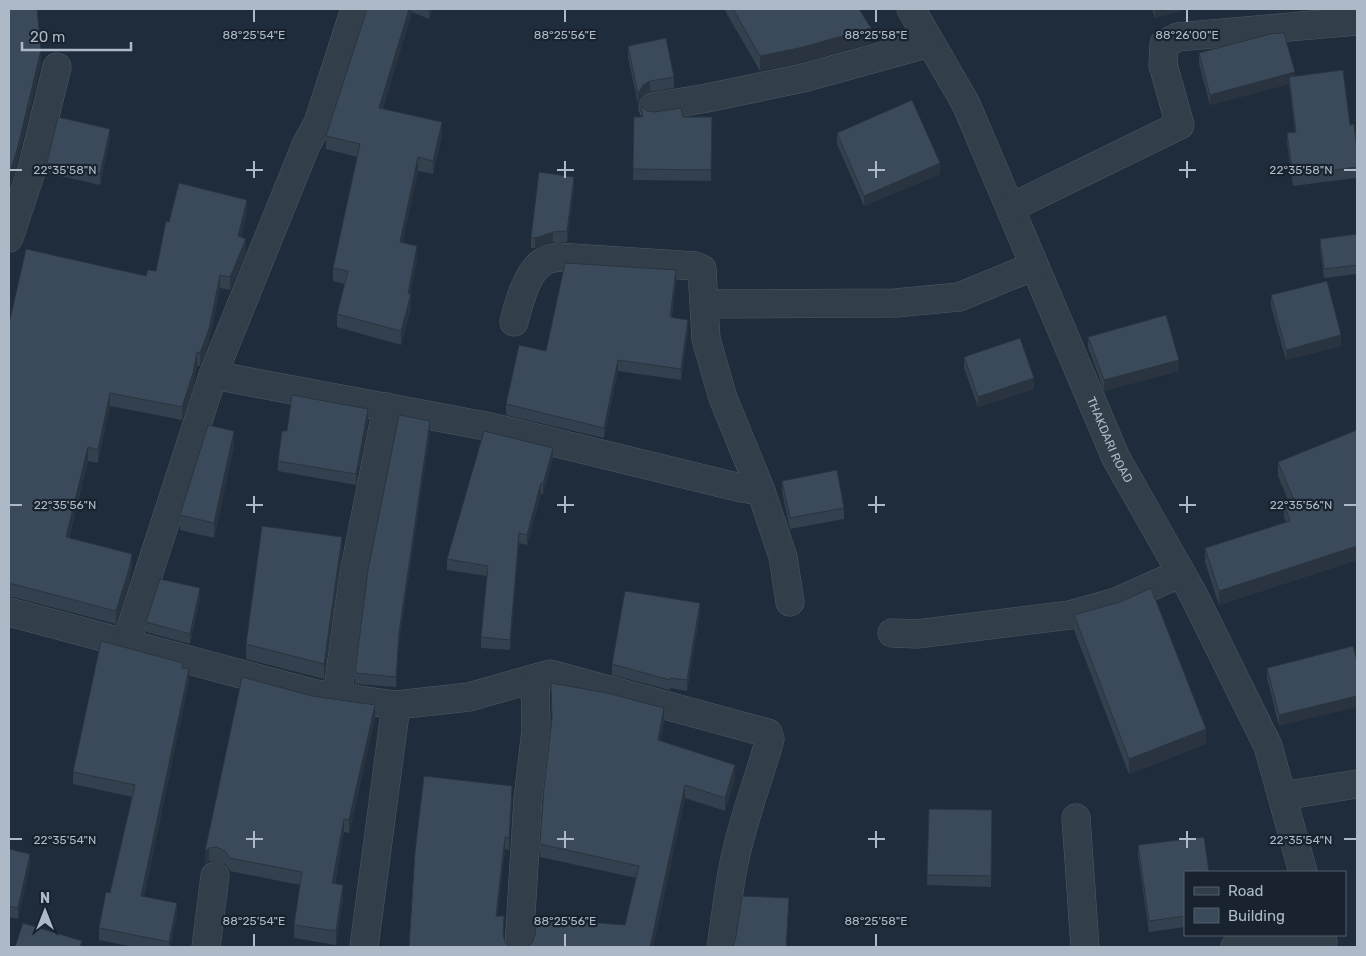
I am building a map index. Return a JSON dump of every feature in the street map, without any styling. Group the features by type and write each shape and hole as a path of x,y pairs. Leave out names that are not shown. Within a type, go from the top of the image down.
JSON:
{"street":[{"path":"126,642 213,376 306,145 318,123 355,9"},
{"name":"THAKDARI ROAD","path":"911,9 966,104 1116,458 1181,573 1268,746 1303,871"},
{"path":"1010,208 1180,125 1163,65 1164,44 1178,37 1357,21"},
{"path":"652,107 707,98 803,78 930,43"},
{"path":"9,238 32,169 57,67"},
{"path":"514,322 519,302 532,273 542,262 558,257 694,266 702,269 706,339 723,398 761,491 783,557 790,602"},
{"path":"705,304 896,303 959,297 1034,266"},
{"path":"213,376 491,427 741,488 761,491"},
{"path":"337,697 352,578 387,407"},
{"path":"892,633 917,634 1070,615 1116,602 1181,573"},
{"path":"9,612 316,694 396,705 469,697 550,674 768,733 770,739 760,778 747,812 733,867 721,947"},
{"path":"519,947 528,799 536,730 535,679"},
{"path":"364,947 396,705"},
{"path":"1282,796 1357,784"},
{"path":"1076,818 1085,947"},
{"path":"206,947 215,876"},
{"path":"1235,947 1322,941"}],"building":[{"path":"9,9 37,9 41,50 17,150 9,175"},
{"path":"367,9 409,9 379,108 442,122 433,161 418,157 400,242 417,246 408,294 411,294 401,331 337,314 348,271 333,268 360,144 326,136"},
{"path":"733,9 859,9 871,28 799,48 760,56"},
{"path":"1284,33 1295,72 1210,95 1199,53 1270,34"},
{"path":"666,38 674,77 650,81 643,85 638,94 628,46"},
{"path":"1343,70 1350,125 1354,124 1357,167 1293,176 1287,133 1296,132 1289,77"},
{"path":"912,100 940,163 864,196 837,133"},
{"path":"641,106 647,111 655,112 681,108 683,117 712,117 711,170 633,169 634,117 643,117"},
{"path":"58,117 110,129 100,174 47,163"},
{"path":"539,172 574,177 567,231 553,232 535,238 531,237"},
{"path":"179,183 247,200 238,236 246,239 230,277 220,275 209,329 200,353 197,352 193,373 182,407 110,393 98,450 88,447 66,537 132,554 116,611 9,584 9,324 26,249 146,276 148,270 156,271 166,221 169,222"},
{"path":"1357,234 1357,265 1324,269 1320,239"},
{"path":"565,263 676,270 670,317 688,320 681,369 618,360 604,428 506,404 519,345 546,351"},
{"path":"1327,281 1341,335 1286,350 1271,295"},
{"path":"1166,315 1179,360 1104,380 1088,337"},
{"path":"1020,338 1034,378 978,397 964,357"},
{"path":"292,395 368,409 356,474 278,461 282,431 287,431"},
{"path":"399,415 430,421 399,633 396,677 355,673 368,570"},
{"path":"208,425 234,431 214,523 180,515"},
{"path":"1357,430 1357,546 1219,591 1205,548 1290,521 1284,503 1294,500 1278,462"},
{"path":"484,431 553,448 527,535 519,533 510,640 481,637 488,566 447,559"},
{"path":"837,470 844,508 790,518 782,481"},
{"path":"262,526 342,537 324,664 246,644"},
{"path":"160,579 200,588 190,634 146,622"},
{"path":"1151,588 1206,729 1129,759 1074,615 1120,602"},
{"path":"625,591 700,603 687,680 670,678 670,680 612,664"},
{"path":"101,641 183,663 182,668 189,669 141,896 177,903 169,942 99,928 106,892 110,893 135,785 73,772"},
{"path":"1353,646 1357,662 1357,696 1279,715 1267,668"},
{"path":"242,677 312,696 375,705 349,820 344,819 332,883 343,885 336,931 294,925 302,872 230,858 225,851 217,847 209,848 205,851"},
{"path":"551,683 607,693 664,708 658,740 735,765 725,798 685,785 650,947 527,947 532,943 535,935 536,918 625,925 639,866 540,844 552,719"},
{"path":"424,776 512,786 509,838 505,837 496,916 504,916 503,934 505,942 510,947 409,947 415,852"},
{"path":"929,809 992,810 991,876 927,875"},
{"path":"1204,837 1209,871 1184,871 1184,916 1149,921 1138,845"},
{"path":"9,849 30,854 18,908 9,906"},
{"path":"742,896 789,898 786,947 733,947"},
{"path":"23,923 82,941 80,947 15,947"}]}
